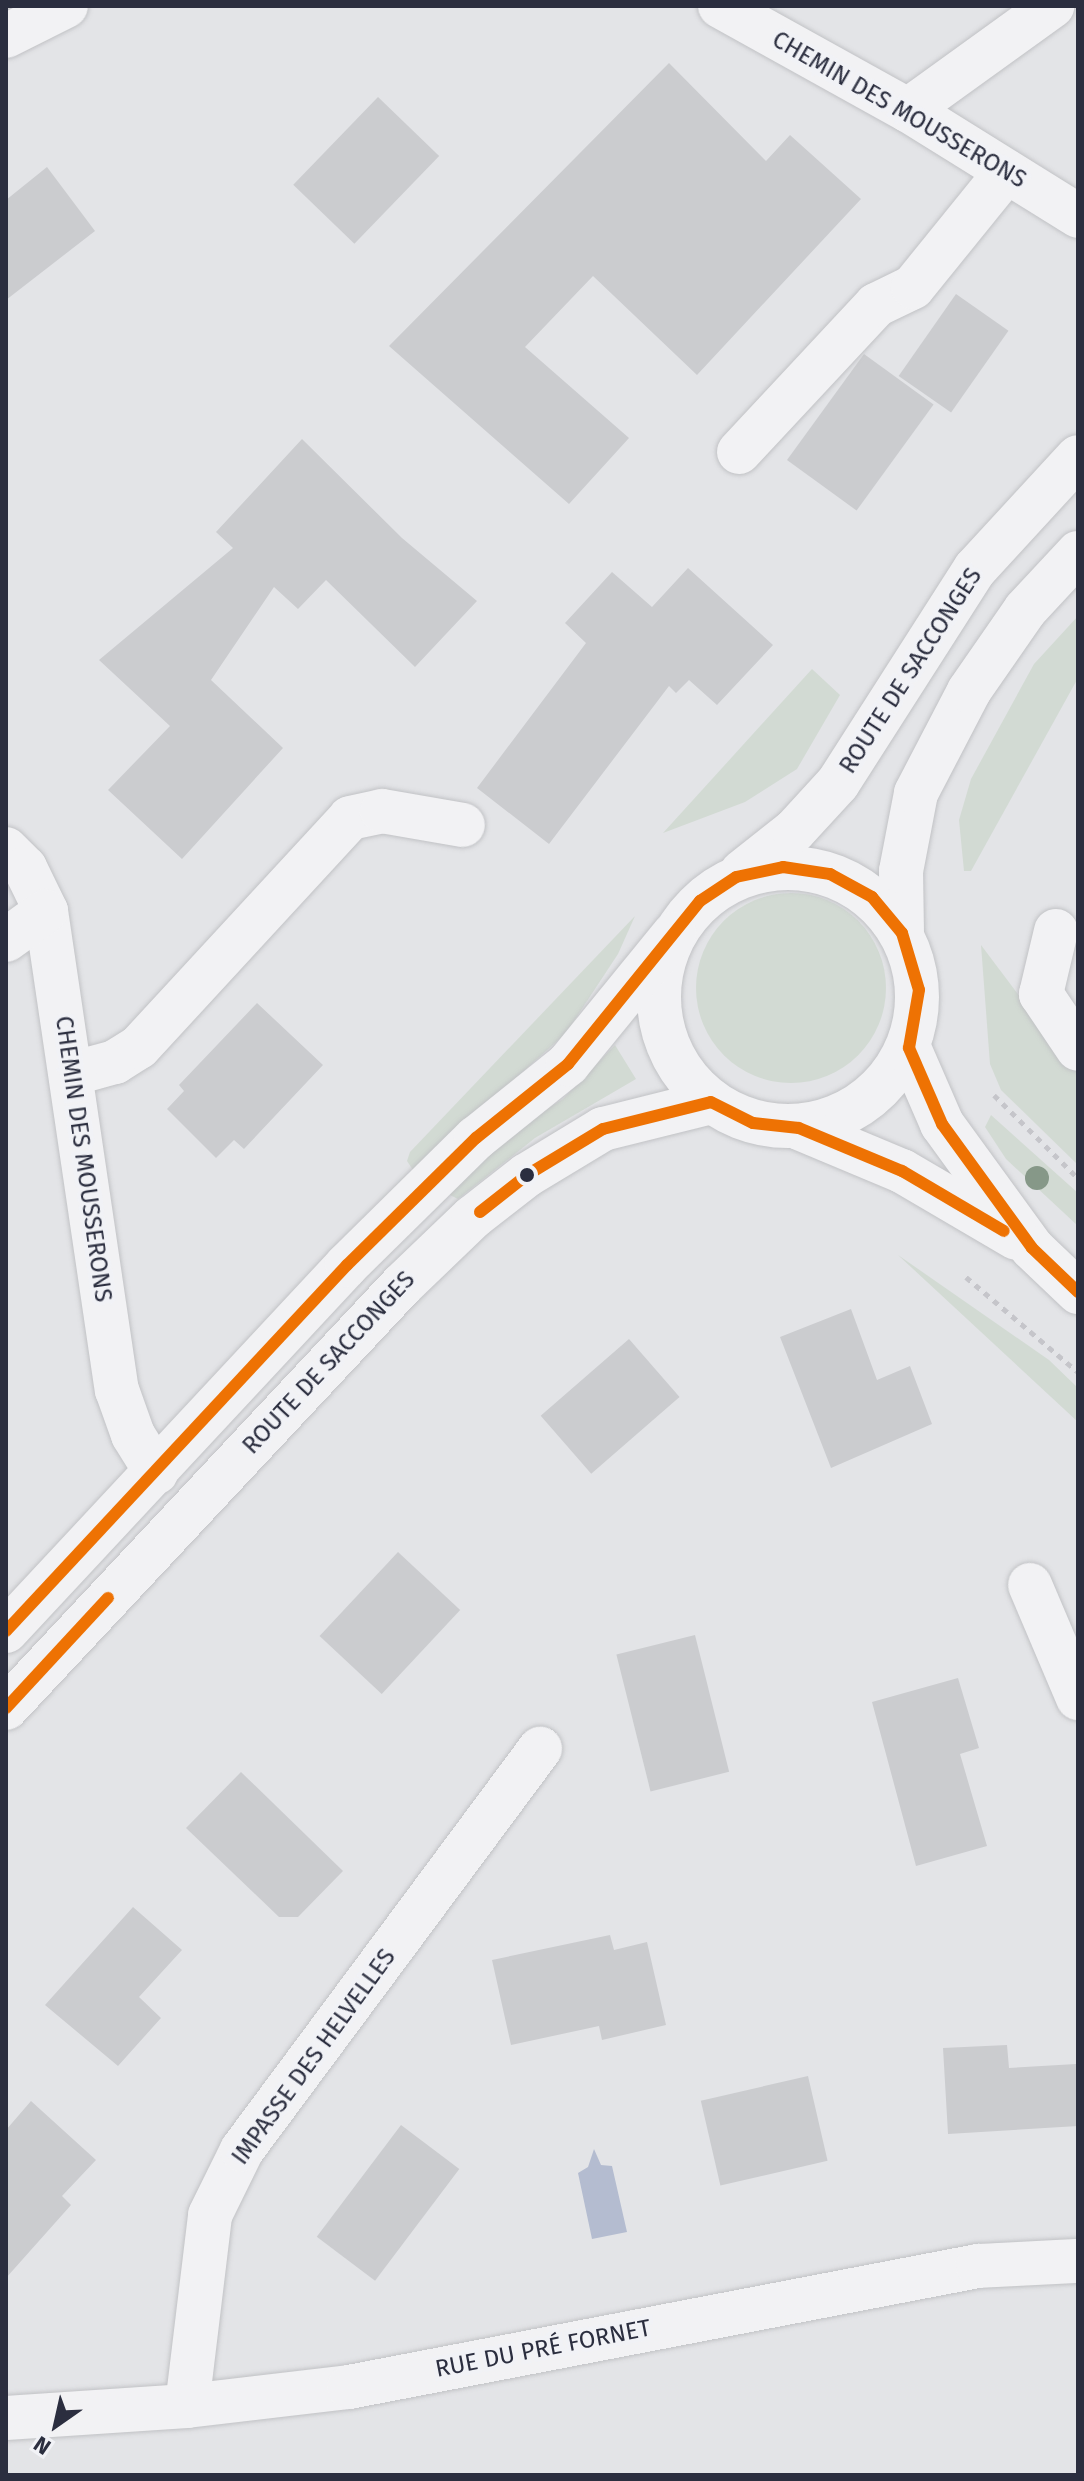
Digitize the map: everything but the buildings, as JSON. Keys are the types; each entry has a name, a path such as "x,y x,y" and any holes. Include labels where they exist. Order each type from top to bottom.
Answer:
{"street":[{"path":"6,36 66,6"},
{"name":"CHEMIN DES MOUSSERONS","path":"720,6 908,110 1078,216"},
{"path":"908,110 1052,6"},
{"path":"739,452 876,305 913,287 1006,172"},
{"name":"ROUTE DE SACCONGES","path":"736,877 794,831 838,783 975,569 1078,457"},
{"path":"799,1128 845,1116 883,1087 909,1048 919,990 902,933 901,871 916,793 969,691 1025,610 1078,553"},
{"path":"71,1074 115,1062 139,1047 350,818 382,811 463,825"},
{"name":"CHEMIN DES MOUSSERONS","path":"6,849 25,868 46,911 117,1390 133,1435 156,1472"},
{"path":"6,1631 347,1265 476,1138 568,1064 700,901 736,877 783,867 830,874 872,897 902,933"},
{"path":"6,940 46,911"},
{"path":"1056,931 1041,994 1078,1049"},
{"path":"674,934 659,979 661,1025 679,1068 711,1102 753,1123 799,1128 902,1171 1032,1248"},
{"path":"909,1048 942,1124 1032,1248 1078,1291"},
{"name":"ROUTE DE SACCONGES","path":"6,1708 402,1285 473,1217 527,1175 603,1129 711,1102"},
{"path":"1030,1585 1078,1698"},
{"name":"IMPASSE DES HELVELLES","path":"187,2406 210,2215 242,2150 540,1749"},
{"name":"RUE DU PRÉ FORNET","path":"6,2418 187,2406 349,2387 978,2266 1078,2261"}],"shaded area":[{"path":"1078,616 1078,678 971,871 964,871 959,820 971,779 1034,664"},
{"path":"812,669 840,695 797,769 745,802 663,833"},
{"path":"791,893 827,900 858,921 879,952 886,988 879,1024 858,1055 827,1076 791,1083 755,1076 724,1055 703,1024 696,988 703,952 724,921 755,900"},
{"path":"635,916 618,954 566,1033 413,1170 407,1161 410,1152"},
{"path":"981,945 1078,1074 1078,1165 1001,1090 990,1064"},
{"path":"615,1045 636,1079 535,1138 458,1199 442,1191 514,1130 563,1099"},
{"path":"991,1115 1078,1193 1078,1226 1006,1159 985,1127"},
{"path":"898,1255 1049,1360 1078,1388 1078,1422"}],"water":[{"path":"594,2149 601,2165 612,2166 627,2232 592,2239 578,2173 588,2167"}],"transit line":[{"path":"6,1631 347,1265 476,1138 568,1064 700,901 736,877 783,867 830,874 872,897 902,933 919,990 909,1048 942,1124 1032,1248 1078,1292"},
{"path":"480,1212 527,1175 603,1129 711,1102 753,1123 799,1128 902,1171 1004,1231"},
{"path":"6,1708 108,1598"}]}
